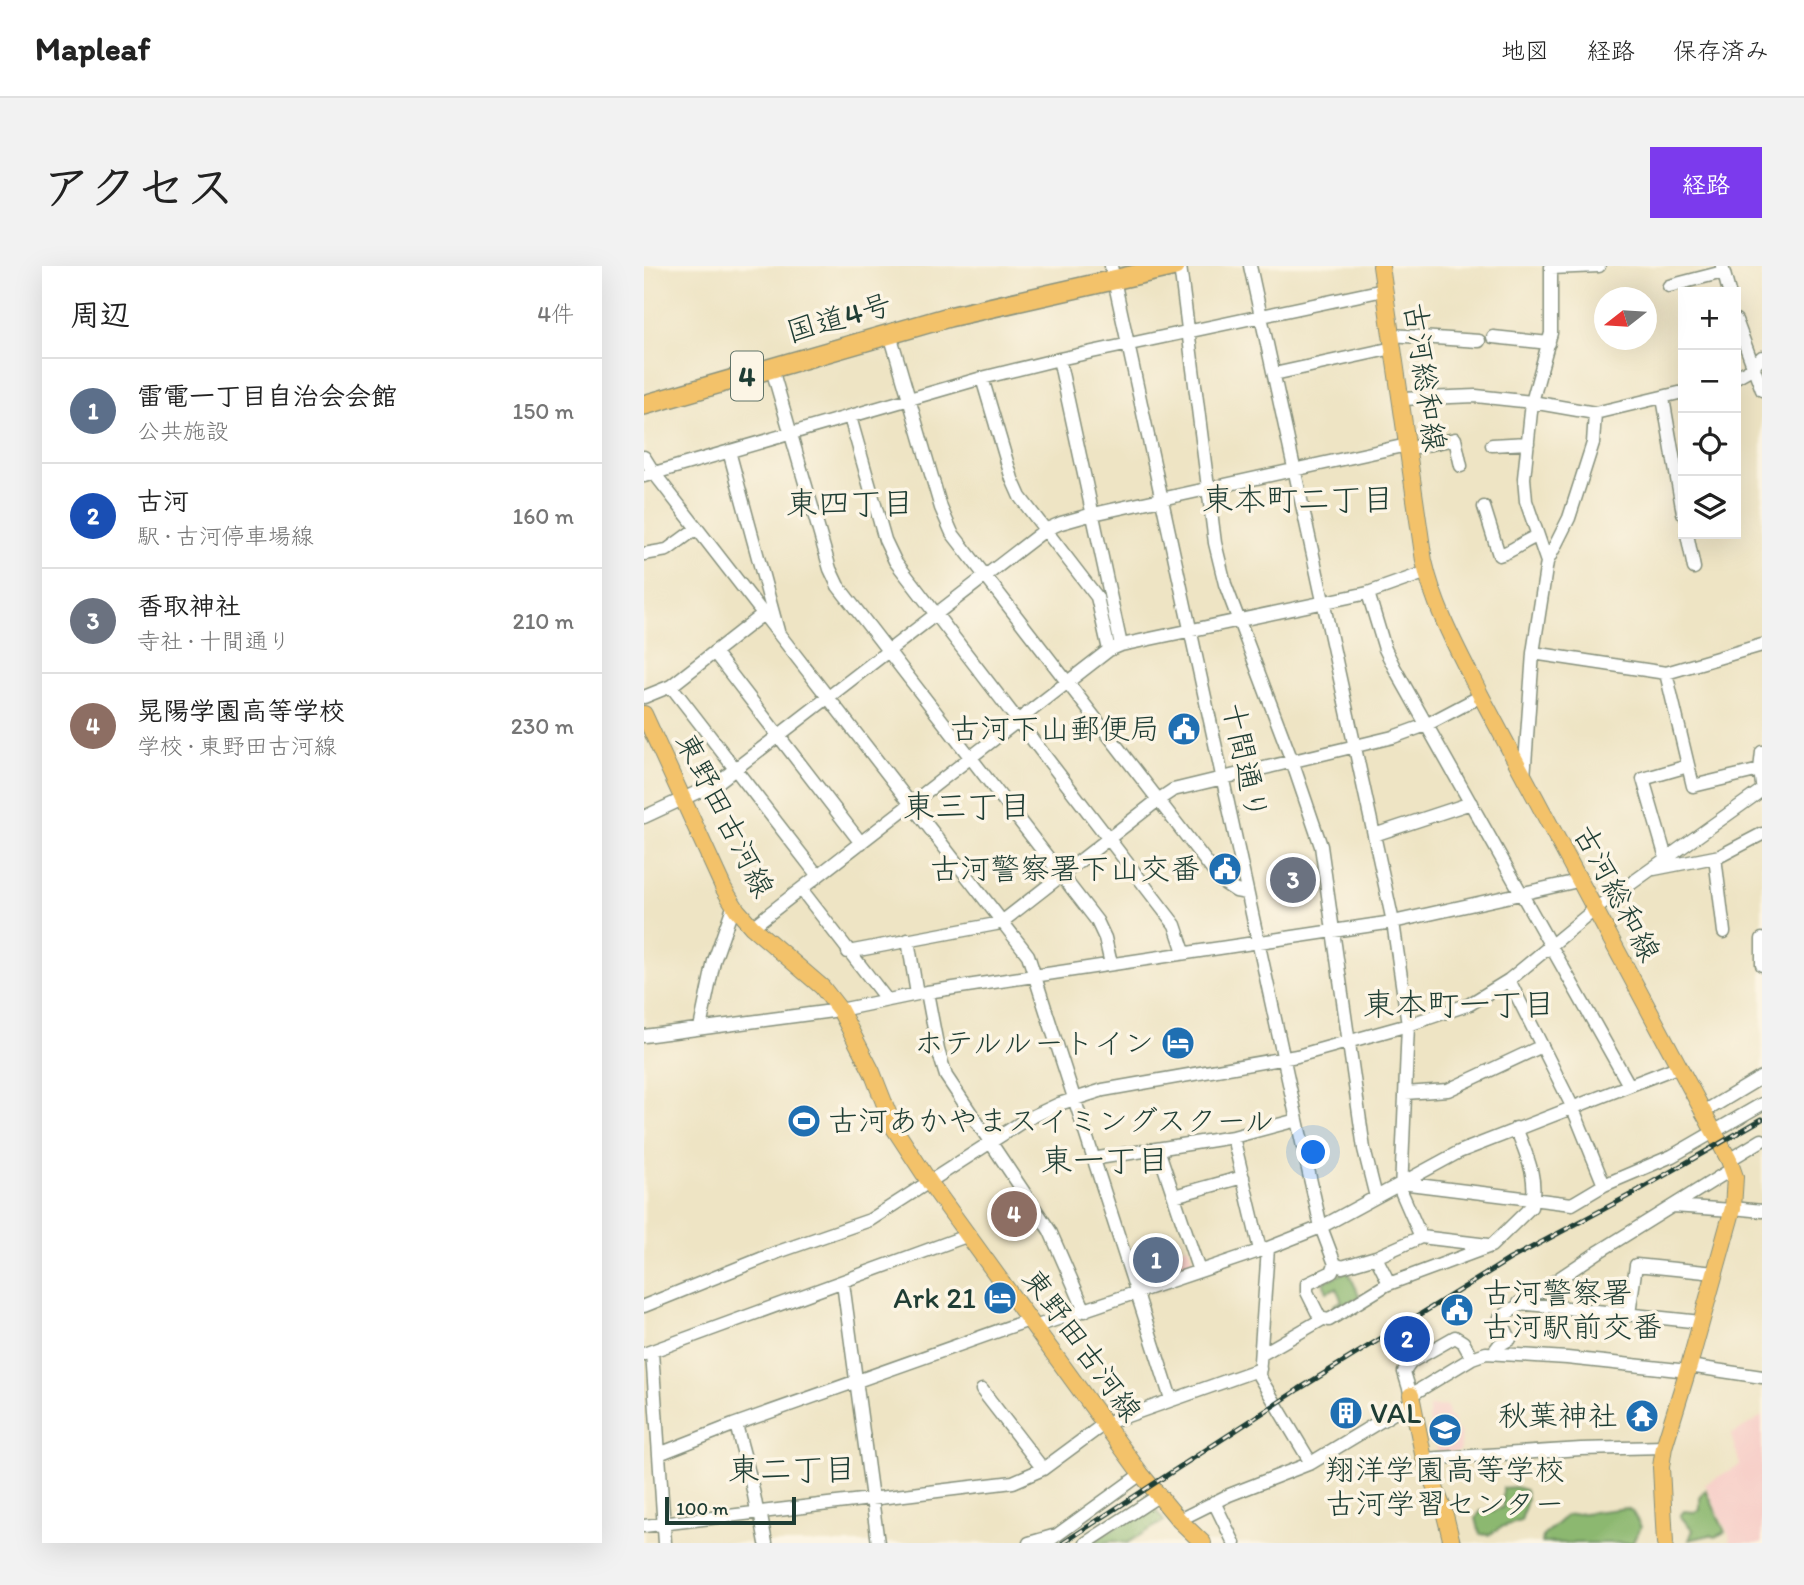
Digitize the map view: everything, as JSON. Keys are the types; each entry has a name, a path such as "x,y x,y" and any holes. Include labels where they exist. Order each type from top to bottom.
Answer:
{"highway":[{"name":"国道4号","path":"644,405 1113,273 1177,266"}],"main road":[{"name":"古河総和線","path":"1381,266 1427,572 1444,622 1480,696 1730,1165 1736,1187 1715,1273 1664,1447 1661,1467 1665,1543"},
{"name":"東野田古河線","path":"644,714 724,889 734,904 752,927 822,987 840,1010 872,1072 894,1128 930,1183 1141,1474 1179,1520 1203,1543"},
{"path":"1411,1399 1424,1459 1444,1511 1452,1543"}],"street":[{"path":"1177,266 1189,331 1220,565 1321,846 1365,1158 1376,1197"},
{"path":"1250,266 1393,922 1408,1025 1401,1191 1421,1237"},
{"path":"1548,562 1526,502 1524,478 1532,402 1551,333 1551,267 1600,266"},
{"path":"1669,286 1723,269 1728,287"},
{"name":"十間通り","path":"1113,273 1283,1059 1321,1227 1335,1265"},
{"path":"649,475 982,378 1384,290"},
{"path":"890,334 941,508 952,533 1221,881 1236,891 1247,893"},
{"path":"1741,335 1762,390"},
{"path":"1493,337 1549,343"},
{"path":"1274,374 1392,342 1479,341"},
{"path":"1741,374 1752,368 1762,357"},
{"path":"1059,359 1093,514 1115,648"},
{"path":"772,369 834,578 1097,921 1105,938 1111,964"},
{"path":"982,378 1012,480 1020,497 1097,597 1115,648"},
{"path":"1400,399 1476,396 1595,413 1678,394"},
{"path":"1663,398 1678,484"},
{"path":"1524,779 1533,653 1548,562 1569,518 1593,443 1595,413"},
{"path":"850,417 895,561 1175,925 1184,952"},
{"path":"644,817 717,783 1045,530 1060,523 1407,447 1455,439 1461,466"},
{"path":"1492,445 1528,443"},
{"path":"729,451 779,635"},
{"path":"644,457 649,475 697,528 1024,949 1035,975 1171,1399"},
{"path":"1484,507 1499,555 1516,550 1522,541 1538,536"},
{"path":"644,554 667,550 697,528"},
{"path":"1688,539 1694,568"},
{"path":"752,927 1115,648 1368,593 1427,572"},
{"path":"1368,593 1385,649 1629,1085"},
{"path":"644,697 671,686 763,614"},
{"path":"1533,653 1666,673 1762,645"},
{"path":"714,652 861,843"},
{"path":"1666,673 1693,786 1760,769"},
{"path":"671,686 818,876"},
{"path":"848,952 996,924 1173,790 1393,737 1426,725 1480,696"},
{"path":"644,1306 870,1220 991,1141 1043,1111 1074,1098 1120,1087 1283,1059 1408,1025 1470,1004 1508,980 1594,910 1762,788 1762,752"},
{"path":"1666,858 1643,779 1688,766"},
{"path":"1374,835 1471,803"},
{"path":"1650,869 1729,853 1762,834"},
{"path":"1715,857 1724,932"},
{"path":"644,1036 840,1010 922,993 1035,975 1393,922 1578,881"},
{"path":"801,890 887,1000"},
{"path":"700,1028 714,961 734,904"},
{"path":"1762,939 1762,965"},
{"path":"908,940 946,1076 1050,1231 1084,1311"},
{"path":"1508,980 1572,1106 1604,1185"},
{"path":"1405,1093 1448,1090 1542,1046"},
{"path":"659,1454 856,1382 1031,1324 1084,1311 1264,1249 1321,1227 1459,1152 1677,1067"},
{"path":"1702,1113 1762,1077"},
{"path":"1401,1183 1572,1204 1604,1185 1672,1156 1762,1104"},
{"path":"1092,1158 1233,1137 1297,1120"},
{"path":"1262,1354 1321,1320 1329,1320 1386,1285 1491,1246 1531,1207 1534,1198 1533,1173 1516,1128"},
{"path":"1233,1137 1264,1249 1262,1354 1259,1376 1311,1463"},
{"path":"1493,1353 1499,1345 1510,1339 1500,1318 1519,1303 1673,1206 1762,1140"},
{"path":"1158,1149 1199,1271"},
{"path":"1174,1196 1243,1177"},
{"path":"1673,1206 1762,1211"},
{"path":"665,1543 648,1353 969,1235"},
{"path":"1321,1320 1306,1287 1334,1270 1335,1265 1342,1267 1376,1257 1421,1237 1491,1246"},
{"path":"1376,1257 1388,1281 1386,1285"},
{"path":"1629,1314 1636,1265 1715,1273"},
{"path":"843,1283 878,1543"},
{"path":"1519,1303 1701,1322"},
{"path":"1411,1399 1404,1372 1411,1362 1455,1337 1463,1342 1472,1358"},
{"path":"1179,1520 1214,1502 1311,1463 1479,1354 1567,1357 1762,1377"},
{"path":"644,1526 1013,1482 1043,1469 1104,1424 1260,1369"},
{"path":"982,1390 1043,1469"},
{"path":"736,1424 766,1543"},
{"path":"1424,1459 1664,1447"},
{"path":"1029,1543 1044,1536 1051,1539 1141,1474"},
{"path":"1086,1543 1158,1496"},
{"path":"1214,1502 1234,1543"}],"shaded area":[{"path":"1188,1246 1196,1270 1168,1279 1160,1255"},
{"name":"翔洋学園高等学校 古河学習センター","path":"1447,1406 1448,1416 1460,1432 1461,1449 1458,1452 1439,1455 1429,1420 1429,1407"},
{"path":"1762,1416 1762,1543 1730,1543 1729,1535 1705,1484 1740,1465 1731,1435"}],"green space":[{"path":"1348,1271 1360,1297 1335,1308 1334,1305 1342,1301 1336,1288 1327,1292 1323,1282"},
{"path":"1503,1488 1525,1490 1527,1500 1521,1521 1501,1527 1489,1535 1480,1534 1476,1518 1481,1511 1493,1511 1503,1507"},
{"path":"1706,1490 1725,1532 1715,1537 1710,1535 1689,1540 1693,1530 1680,1516 1684,1511 1700,1510 1700,1498"},
{"path":"1152,1504 1164,1521 1127,1543 1091,1543"},
{"path":"1627,1508 1632,1511 1641,1527 1632,1543 1542,1543 1543,1536 1567,1515"}],"railway":[{"path":"1063,1543 1299,1389 1510,1259 1632,1194 1762,1119"}],"place":[{"name":"古河下山郵便局","path":"1184,729"},
{"name":"古河警察署下山交番","path":"1225,869"},
{"name":"香取神社","path":"1293,880"},
{"name":"ホテルルートイン","path":"1178,1043"},
{"name":"古河あかやまスイミングスクール","path":"804,1121"},
{"name":"晃陽学園高等学校","path":"1014,1214"},
{"name":"雷電一丁目自治会会館","path":"1156,1260"},
{"name":"Ark 21","path":"1000,1298"},
{"name":"古河警察署 古河駅前交番","path":"1457,1310"},
{"name":"古河","path":"1407,1339"},
{"name":"VAL","path":"1346,1413"},
{"name":"秋葉神社","path":"1642,1416"},
{"name":"翔洋学園高等学校 古河学習センター","path":"1445,1430"}],"district":[{"name":"東本町二丁目","path":"1298,499"},
{"name":"東四丁目","path":"850,503"},
{"name":"東三丁目","path":"967,806"},
{"name":"東本町一丁目","path":"1459,1004"},
{"name":"東一丁目","path":"1105,1160"},
{"name":"東二丁目","path":"792,1469"}]}
